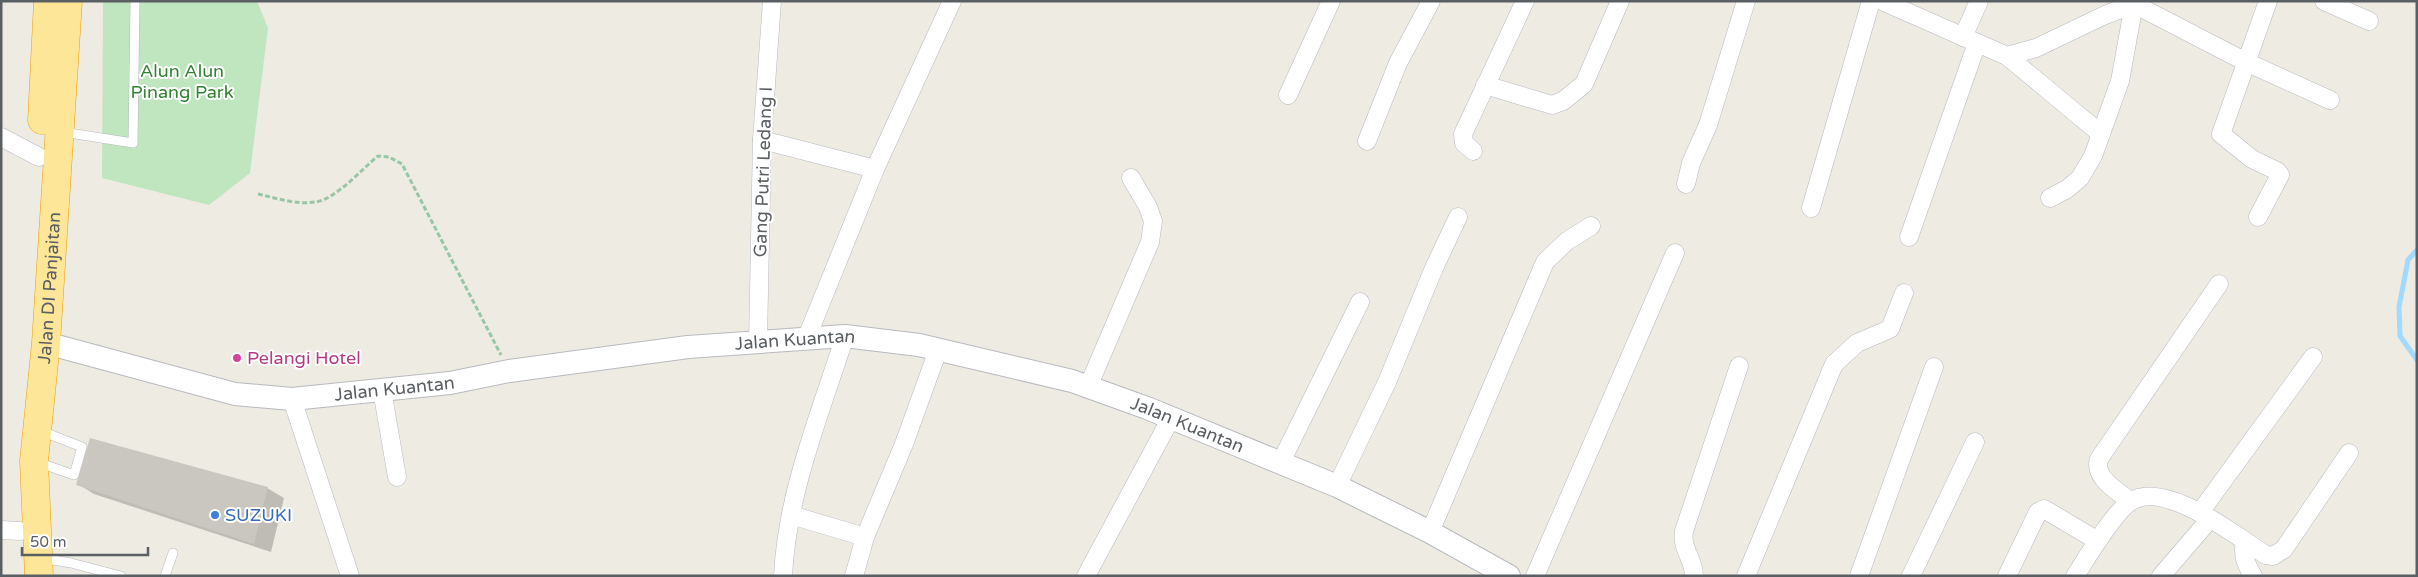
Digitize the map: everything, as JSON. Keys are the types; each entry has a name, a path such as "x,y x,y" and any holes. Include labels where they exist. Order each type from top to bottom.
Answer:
{"highway":[{"name":"Jalan DI Panjaitan","path":"33,570 10,531 40,157 48,1"},
{"name":"Jalan DI Panjaitan","path":"33,570 34,461 46,343 68,1"}],"street":[{"name":"Gang Putri Ledang I","path":"758,342 762,140 772,1"},
{"path":"807,337 875,169 952,1"},
{"path":"1288,95 1331,1"},
{"path":"1367,141 1398,64 1431,1"},
{"path":"1473,151 1462,138 1524,1"},
{"path":"1485,85 1552,104 1563,101 1584,84 1620,1"},
{"path":"1686,184 1691,164 1708,125 1746,1"},
{"path":"1811,208 1870,1"},
{"path":"1882,1 2007,56 2101,134"},
{"path":"1909,237 1970,40 1979,1"},
{"path":"2258,217 2280,175 2277,171 2252,159 2221,134 2268,1"},
{"path":"2324,1 2369,21"},
{"path":"2007,56 2029,50 2135,3 2246,62 2330,100"},
{"path":"2050,198 2067,189 2080,178 2093,156 2120,82 2135,3"},
{"path":"1,137 40,157"},
{"path":"762,140 875,169"},
{"path":"1088,387 1150,242 1153,221 1148,207 1131,178"},
{"path":"1337,486 1387,382 1434,268 1458,217"},
{"path":"1430,532 1545,262 1567,241 1591,226"},
{"path":"1535,576 1675,253"},
{"path":"2130,501 2103,479 2098,468 2099,459 2219,284"},
{"path":"1746,576 1834,364 1857,343 1890,329 1904,293"},
{"path":"1280,464 1360,302"},
{"path":"783,576 784,549 795,490 845,336"},
{"name":"Jalan Kuantan","path":"46,343 235,394 292,399 469,380 509,371 688,347 807,337 845,336 875,338 1025,369 1088,387 1171,418 1337,486 1430,532 1510,576"},
{"path":"854,576 865,537 904,444 938,350"},
{"path":"2161,576 2313,357"},
{"path":"1694,576 1694,566 1683,546 1684,531 1739,366"},
{"path":"1859,576 1934,367"},
{"path":"382,390 397,477"},
{"path":"292,399 350,576"},
{"path":"1086,576 1171,418"},
{"path":"1911,576 1975,442"},
{"path":"2075,576 2098,541 2130,501 2150,497 2165,498 2205,515 2266,555 2277,554 2284,549 2349,453"},
{"path":"2006,576 2038,512 2044,509 2098,541"},
{"path":"791,515 865,537"},
{"path":"2244,542 2244,561 2253,576"}],"lane":[{"path":"60,131 133,142 135,1"},
{"path":"34,461 74,475 82,447 38,430"},
{"path":"165,576 173,553"},
{"path":"33,570 72,562 121,576"}],"path":[{"path":"258,194 298,203 317,202 330,197 378,156 389,157 402,164 509,371"}],"green space":[{"name":"Alun Alun Pinang Park","path":"103,1 257,1 268,28 250,173 209,205 102,178"}],"building":[{"name":"SUZUKI","path":"90,438 268,487 254,544 76,485"}],"waterway":[{"path":"2417,250 2408,260 2399,307 2400,336 2417,360"}],"place":[{"name":"Pelangi Hotel","path":"237,358"},
{"name":"SUZUKI","path":"215,515"}]}
